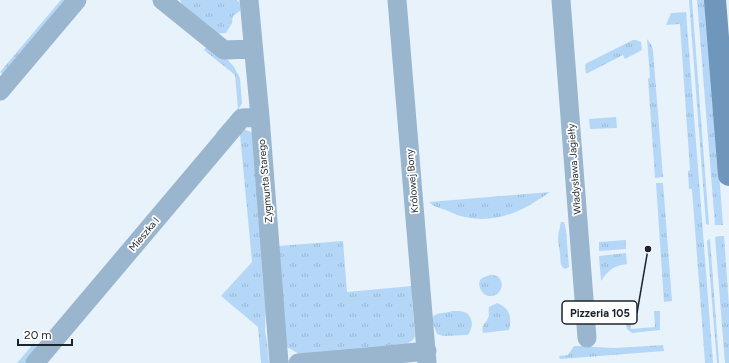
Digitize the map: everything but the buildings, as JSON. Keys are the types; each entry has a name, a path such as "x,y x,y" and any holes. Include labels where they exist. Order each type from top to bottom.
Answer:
{"main road":[{"path":"715,0 729,175"}],"street":[{"path":"0,91 77,0"},
{"path":"162,0 224,50 253,49"},
{"name":"Zygmunta Starego","path":"249,0 280,363"},
{"name":"Królowej Bony","path":"397,0 427,357"},
{"name":"Władysława Jagiełły","path":"561,0 587,338"},
{"name":"Mieszka I","path":"35,363 242,118 260,117"},
{"path":"298,363 368,357 427,357"}],"green space":[{"path":"61,0 69,0 6,77 0,72"},
{"path":"180,0 237,0 240,4 240,11 233,16 232,23 226,33 214,34 183,7"},
{"path":"689,0 692,0 709,225 706,224"},
{"path":"697,0 706,0 723,225 715,225"},
{"path":"686,12 713,363 705,363 692,189 689,189 688,171 690,170 680,24 666,25 671,13"},
{"path":"647,39 652,46 653,51 663,177 655,178 648,79 650,77"},
{"path":"633,40 641,42 642,50 625,59 623,55 586,74 585,65 587,63"},
{"path":"208,45 228,60 240,78 242,103 236,114 219,135 216,133 238,108 235,75 204,50"},
{"path":"616,117 617,128 590,129 589,119"},
{"path":"243,129 254,133 266,304 265,331 269,363 261,363 258,327 221,296 252,262 240,134"},
{"path":"656,183 663,183 672,301 664,302"},
{"path":"550,192 528,206 506,216 482,219 457,215 436,207 429,202"},
{"path":"561,222 564,222 566,230 569,267 565,269 561,263 558,241"},
{"path":"724,236 729,306 729,363 725,363 715,237"},
{"path":"710,239 719,363 717,363 707,241"},
{"path":"626,240 626,249 599,251 599,242"},
{"path":"343,241 347,292 412,286 415,336 413,340 403,346 299,354 287,347 278,246"},
{"path":"626,253 627,264 612,269 601,281 599,256"},
{"path":"495,275 499,278 502,285 498,293 488,296 482,292 479,284 482,278"},
{"path":"497,303 505,308 509,314 509,330 483,333 483,325 489,317 489,307"},
{"path":"452,311 462,311 471,319 472,326 469,334 443,336 437,334 434,326 430,325 431,320 435,315"},
{"path":"654,311 660,311 660,330 632,333 627,329 625,316 630,315 631,329 655,327"},
{"path":"34,343 36,347 27,363 17,363"},
{"path":"663,345 664,351 560,359 559,356 568,355 574,346 615,348"}],"place":[{"name":"Pizzeria 105","path":"648,249"}]}
